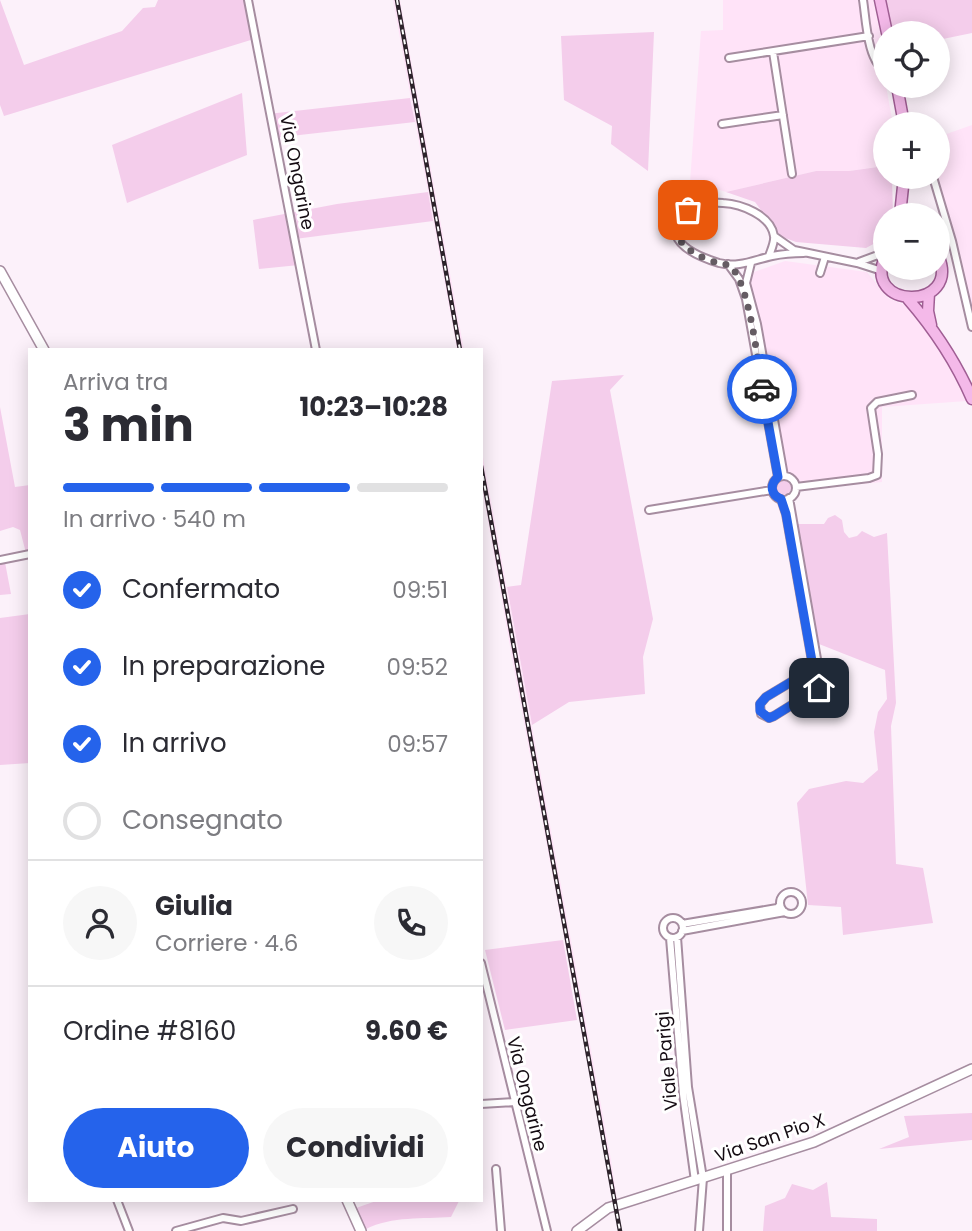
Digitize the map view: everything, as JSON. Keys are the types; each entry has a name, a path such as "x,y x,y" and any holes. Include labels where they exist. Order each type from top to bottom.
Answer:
{"main road":[{"path":"880,0 884,21"},
{"path":"884,280 890,290 908,299 932,328 962,375 972,399"},
{"path":"908,299 923,297 939,280"},
{"path":"929,293 928,311 932,328"}],"street":[{"name":"Via Ongarine","path":"248,0 316,348"},
{"path":"863,0 873,57"},
{"path":"729,58 869,36"},
{"path":"773,52 792,174"},
{"path":"722,124 783,115"},
{"path":"936,189 972,327"},
{"path":"804,253 769,256 751,263 728,264 705,258 681,242 676,234 676,225 688,210 700,204 715,202 736,205 760,215 770,225 775,236 788,247 873,268"},
{"path":"769,256 775,236"},
{"path":"820,273 825,257"},
{"path":"950,257 956,257"},
{"path":"857,262 873,258"},
{"path":"751,263 746,284 757,324 781,476"},
{"path":"728,264 739,279 746,299 781,476"},
{"path":"0,271 43,348"},
{"path":"796,487 877,475 878,454 871,408 877,402 912,395"},
{"path":"781,476 791,478 796,487 794,494 785,499 775,496 772,490 773,483 781,476"},
{"path":"649,510 772,490"},
{"path":"785,499 812,661 811,670"},
{"path":"785,499 821,683 816,690 774,716 769,718 761,714 759,706 766,697 811,670"},
{"path":"0,560 28,554"},
{"path":"811,670 820,676"},
{"path":"678,932 785,912 794,913 800,909 802,902 799,895 793,892 781,898 780,905 785,912"},
{"path":"678,932 777,908 780,905"},
{"name":"Viale Parigi","path":"678,932 683,1094 699,1179 699,1231"},
{"name":"Via Ongarine","path":"483,980 547,1231"},
{"name":"Via San Pio X","path":"577,1231 608,1208 814,1142 972,1069"},
{"path":"483,1104 515,1102"},
{"path":"496,1169 501,1231"},
{"path":"727,1171 727,1231"},
{"path":"118,1202 129,1231"},
{"path":"348,1202 361,1231"},
{"path":"176,1231 223,1218 241,1221 293,1209"}],"shaded area":[{"path":"0,0 24,65 122,31 143,8 155,7 158,0 247,0 254,39 4,116 0,105"},
{"path":"393,0 400,0 464,348 457,348"},
{"path":"723,0 873,0 878,21 873,21 873,98 888,98 891,112 873,112 873,168 816,171 726,192 707,186 703,196 690,182 701,31 723,30"},
{"path":"884,0 972,0 972,33 950,38 950,21 889,21"},
{"path":"654,32 648,171 611,144 612,126 564,100 561,36"},
{"path":"242,93 247,155 127,203 112,145"},
{"path":"410,98 415,122 273,138 268,114"},
{"path":"972,125 972,314 950,235 950,203 941,203 937,189 950,189 950,133"},
{"path":"873,168 873,189 892,189 893,203 873,203 873,244 866,248 796,242 780,236 755,202 726,192 816,171"},
{"path":"428,192 433,221 295,239 299,265 259,269 253,220 337,204"},
{"path":"785,261 867,272 888,298 905,305 915,316 944,357 967,401 882,407 882,482 800,490 797,479 787,472 750,282 754,272"},
{"path":"624,375 610,390 653,619 643,657 645,694 569,702 532,725 507,587 521,585 552,381"},
{"path":"0,407 15,487 28,485 28,552 20,530 13,527 0,531"},
{"path":"483,457 611,1160 617,1199 613,1201 483,493"},
{"path":"783,480 789,482 789,494 783,496 777,494 775,488 777,482"},
{"path":"835,515 842,520 844,532 849,538 862,531 874,537 887,533 896,703 891,726 896,864 923,868 933,923 843,935 841,907 808,905 797,803 809,789 846,781 863,783 878,770 874,732 878,712 887,699 885,670 819,644 797,524 824,524 828,518"},
{"path":"4,557 11,594 0,595 0,558"},
{"path":"28,614 28,763 0,765 0,618"},
{"path":"563,940 577,1020 505,1030 485,950"},
{"path":"972,1113 972,1140 879,1149 909,1137 904,1116"},
{"path":"827,1182 831,1217 877,1219 877,1231 763,1231 765,1206 785,1198 792,1184 813,1190"},
{"path":"373,1202 458,1202 451,1217 397,1220 366,1229 356,1208"}],"railway":[{"path":"397,0 460,348"},
{"path":"483,477 620,1231"}],"way so far":[{"path":"688,210 676,225 676,234 681,242 705,258 728,264 739,279 746,299 762,389"}],"route":[{"path":"762,389 778,477 774,480 772,490 775,496 781,499 786,514 812,661 811,670 766,697 760,704 761,714 769,718 774,716 819,688"}]}
